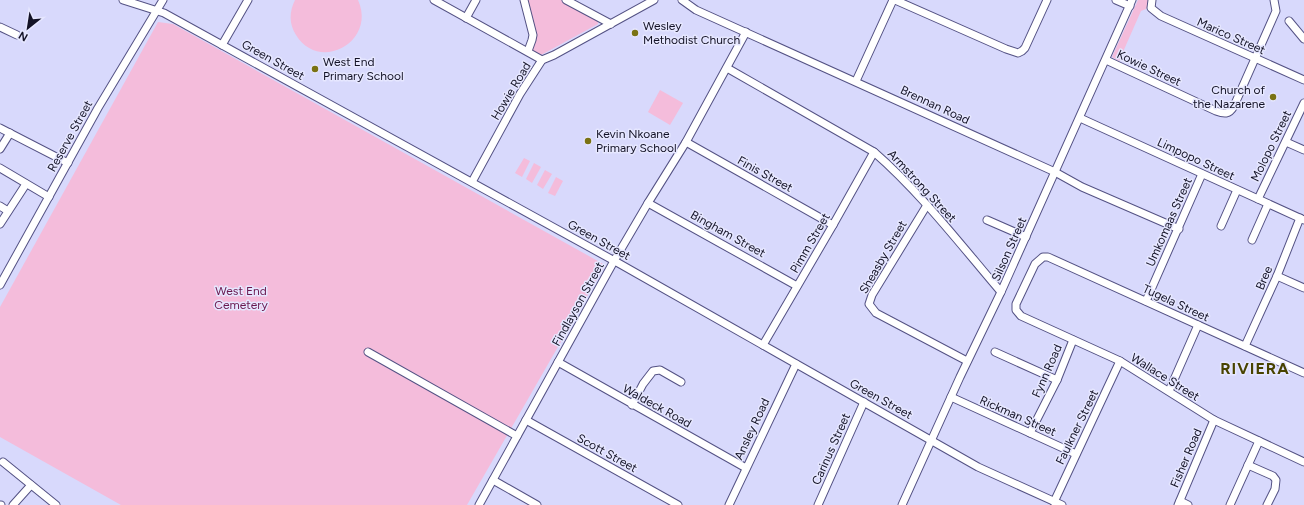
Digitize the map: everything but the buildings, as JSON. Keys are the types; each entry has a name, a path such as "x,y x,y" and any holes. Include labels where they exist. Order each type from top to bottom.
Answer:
{"street":[{"name":"Green Street","path":"123,0 164,12 614,261 978,467 1062,505"},
{"name":"Reserve Street","path":"1,283 98,108 162,0"},
{"path":"222,45 248,0"},
{"path":"434,0 542,60"},
{"path":"466,18 476,0"},
{"path":"524,0 533,35 528,51"},
{"path":"566,0 611,24"},
{"name":"Howie Road","path":"472,182 520,94 542,60 554,56 654,0"},
{"name":"Brennan Road","path":"682,0 696,10 1055,172 1082,187 1179,229"},
{"path":"856,81 894,0 1018,53 1025,48 1047,0"},
{"path":"1116,0 1131,3"},
{"name":"Marico Street","path":"1152,0 1151,8 1161,16 1304,80"},
{"path":"1256,59 1276,11 1274,1"},
{"name":"Silson Street","path":"902,505 967,361 1001,292 1131,3"},
{"path":"1289,21 1304,39"},
{"path":"0,27 17,35"},
{"name":"Findlayson Street","path":"479,505 614,261 686,142 746,32"},
{"name":"Kowie Street","path":"1106,60 1216,111 1227,113 1230,112 1234,106 1256,59"},
{"name":"Armstrong Street","path":"727,68 874,152 926,205 1001,292"},
{"name":"Molopo Street","path":"1258,199 1304,103"},
{"name":"Limpopo Street","path":"1080,118 1302,219"},
{"path":"0,128 68,163"},
{"path":"0,149 10,133"},
{"name":"Finis Street","path":"686,142 834,225"},
{"path":"1286,142 1304,150"},
{"name":"Pimm Street","path":"763,345 834,225 874,152"},
{"path":"0,168 49,197"},
{"name":"Umkomaas Street","path":"1146,301 1202,174"},
{"path":"0,224 26,184"},
{"path":"1221,226 1237,190"},
{"name":"Bingham Street","path":"648,203 797,286"},
{"path":"1252,240 1268,204"},
{"name":"Sheasby Street","path":"926,205 872,294 869,304 876,313 967,361"},
{"path":"0,206 8,211"},
{"name":"Bree","path":"1245,346 1302,219"},
{"path":"987,220 1026,237"},
{"name":"Tugela Street","path":"1016,310 1016,304 1035,264 1043,257 1048,257 1304,373"},
{"path":"1277,276 1304,288"},
{"name":"Wallace Street","path":"1016,310 1021,316 1120,361 1214,420 1304,462"},
{"path":"1169,391 1198,325"},
{"name":"Fynn Road","path":"1030,433 1057,380 1073,340"},
{"path":"368,352 517,436"},
{"path":"995,352 1057,380"},
{"name":"Faulkner Street","path":"1054,502 1120,361"},
{"name":"Waldeck Road","path":"558,362 746,468"},
{"name":"Ansley Road","path":"730,505 796,364"},
{"path":"632,405 643,384 653,371 660,370 681,382"},
{"name":"Rickman Street","path":"951,397 1076,454"},
{"name":"Carinus Street","path":"818,505 864,402"},
{"name":"Scott Street","path":"526,420 678,505"},
{"name":"Fisher Road","path":"1179,503 1214,420"},
{"path":"1230,505 1259,441"},
{"path":"3,462 56,505"},
{"path":"1248,465 1270,475 1276,480 1275,489 1267,505"},
{"path":"493,480 537,505"},
{"path":"13,505 31,485"},
{"path":"1179,503 1188,505"}],"green space":[{"path":"295,0 358,0 362,15 360,29 353,40 343,48 331,52 318,51 306,46 296,35 292,27 292,9"},
{"path":"527,0 561,0 598,20 598,24 541,55 533,51 531,47"},
{"path":"1138,0 1150,0 1146,9 1141,11 1119,61 1112,57"},
{"name":"West End Cemetery","path":"158,22 173,24 605,265 467,505 121,505 0,437 0,307"},
{"path":"660,90 683,103 670,125 648,112"},
{"path":"524,158 530,161 522,177 515,173"},
{"path":"534,163 541,167 532,183 526,179"},
{"path":"545,170 552,174 543,189 537,185"},
{"path":"556,177 563,181 555,196 548,193"}],"place":[{"name":"Wesley Methodist Church","path":"635,33"},
{"name":"West End Primary School","path":"315,69"},
{"name":"Church of the Nazarene","path":"1273,97"},
{"name":"Kevin Nkoane Primary School","path":"588,141"}],"district":[{"name":"RIVIERA","path":"1255,368"}]}
